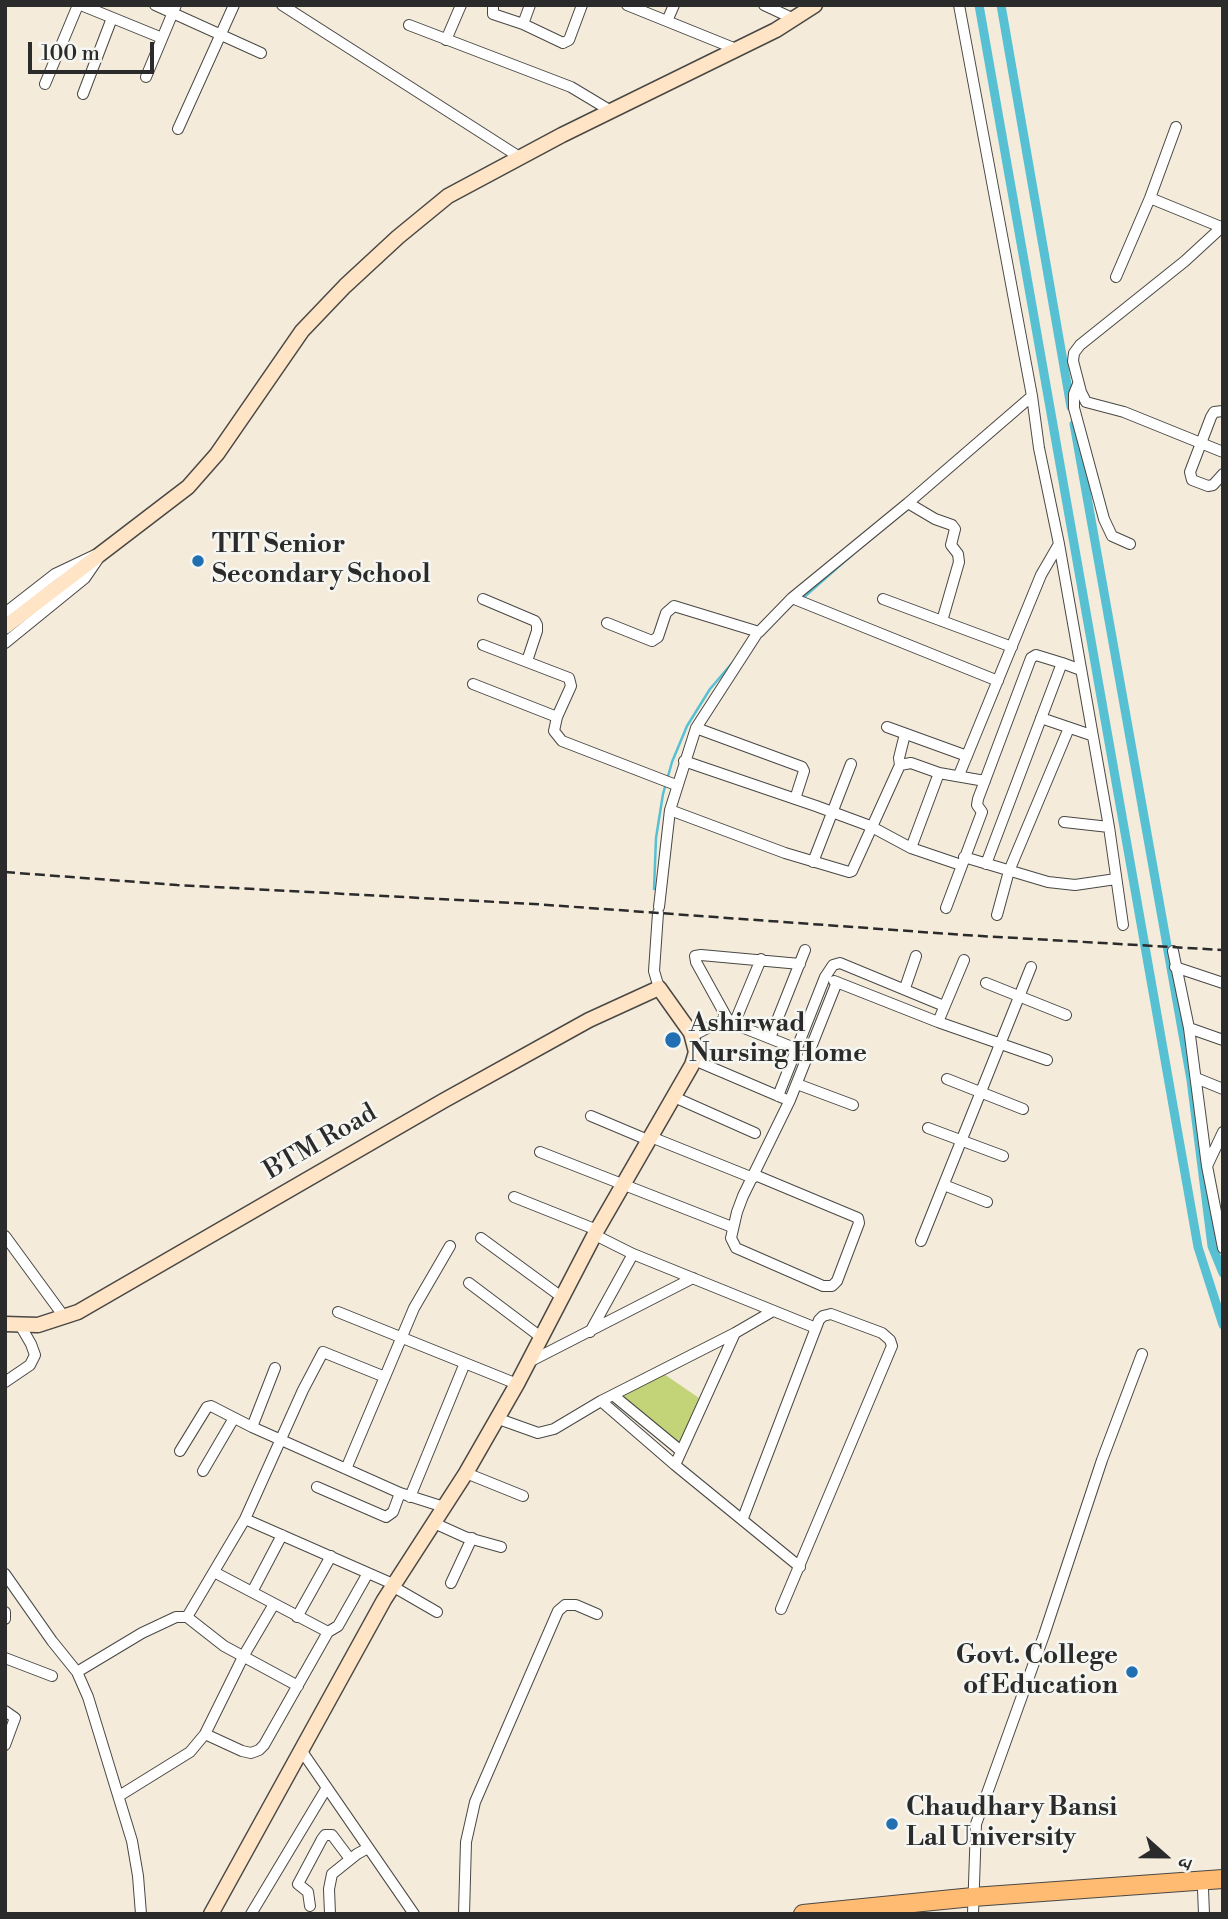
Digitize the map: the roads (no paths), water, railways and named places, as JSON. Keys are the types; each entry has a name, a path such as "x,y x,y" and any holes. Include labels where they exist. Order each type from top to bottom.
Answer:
{"highway":[{"path":"893,1914 1223,1879"},
{"path":"803,1914 1223,1887"}],"street":[{"path":"155,5 175,9 261,53"},
{"path":"178,130 234,5"},
{"path":"282,5 521,158"},
{"path":"446,40 461,5"},
{"path":"493,5 493,14 523,24 561,42 566,42 582,5"},
{"path":"523,24 530,5"},
{"path":"627,5 736,49"},
{"path":"667,21 674,5"},
{"path":"764,5 794,19"},
{"path":"5,627 188,487 217,454 302,331 345,286 448,196 794,19 815,5"},
{"path":"959,5 1032,396 1039,448 1059,544 1109,827 1123,925"},
{"path":"45,84 83,6 162,38"},
{"path":"146,77 175,9"},
{"path":"83,94 113,18"},
{"path":"409,25 571,88 611,111"},
{"path":"1116,277 1150,198 1176,127"},
{"path":"1150,198 1222,227 1185,261 1080,345 1074,353 1073,361 1079,383 1086,402 1124,412 1223,452"},
{"path":"1079,383 1074,394 1074,408 1104,519 1112,536 1130,544"},
{"path":"211,1914 393,1585 466,1472 517,1384 622,1185 694,1060 696,1052 692,1035 659,988 654,971 670,810 670,783 684,761 696,728 758,632 792,598 1032,396"},
{"path":"1223,411 1214,412 1191,465 1190,477 1208,486 1213,485 1223,474"},
{"path":"908,503 956,529 951,545 958,554 959,562 942,621"},
{"path":"959,775 1041,575 1059,544"},
{"path":"5,613 55,574 102,552"},
{"path":"5,643 85,578 102,552"},
{"path":"792,598 998,681"},
{"path":"483,599 535,621 537,631 527,661"},
{"path":"883,599 1012,648"},
{"path":"607,623 652,641 658,637 666,613 674,606 758,632"},
{"path":"483,645 565,676 571,681 554,731 562,741 670,783"},
{"path":"946,908 982,812 977,803 1031,658 1036,655 1081,670"},
{"path":"986,864 1062,663"},
{"path":"473,684 557,717"},
{"path":"1041,718 1091,735"},
{"path":"887,727 967,756"},
{"path":"997,915 1009,871 1069,727"},
{"path":"696,728 802,766 804,771 795,799"},
{"path":"670,810 813,862 843,872 852,871 870,826 884,803 900,765 899,758 905,734"},
{"path":"684,761 870,826 911,848 986,864 1048,883 1075,885 1116,879"},
{"path":"900,765 911,762 939,773 985,781"},
{"path":"813,862 851,764"},
{"path":"911,848 939,773"},
{"path":"1064,822 1109,827"},
{"path":"769,1038 806,950"},
{"path":"1173,951 1189,1028 1207,1166 1219,1210 1223,1248"},
{"path":"797,1049 731,1021 695,956 800,964"},
{"path":"905,988 916,956"},
{"path":"692,1035 731,1021 761,959"},
{"path":"938,1022 964,960"},
{"path":"778,1096 825,977 833,965 840,963 944,1006"},
{"path":"921,1241 1031,967"},
{"path":"1175,967 1223,983"},
{"path":"825,977 938,1022 1047,1060"},
{"path":"591,1116 754,1176 858,1218 859,1223 835,1284 823,1286 736,1248 731,1238 743,1196 754,1176 790,1100 837,982"},
{"path":"986,983 1066,1015"},
{"name":"BTM Road","path":"13,1324 38,1325 65,1318 379,1136 589,1020 659,988"},
{"path":"1189,1028 1223,1040"},
{"path":"694,1060 790,1100"},
{"path":"1196,1078 1223,1089"},
{"path":"947,1079 1023,1109"},
{"path":"797,1084 853,1105"},
{"path":"674,1097 755,1133"},
{"path":"928,1128 1003,1156"},
{"path":"1207,1166 1223,1132"},
{"path":"540,1152 733,1227"},
{"path":"944,1185 987,1202"},
{"path":"514,1197 596,1233 633,1254 816,1328"},
{"path":"5,1236 9,1250 65,1318"},
{"path":"481,1238 563,1298"},
{"path":"346,1469 414,1308 450,1246"},
{"path":"589,1332 633,1254"},
{"path":"529,1362 693,1278"},
{"path":"469,1283 542,1338"},
{"path":"496,1418 538,1433 554,1429 601,1401 735,1334 773,1311"},
{"path":"338,1312 517,1384"},
{"path":"743,1518 823,1316 831,1314 882,1333 892,1346 781,1609"},
{"path":"5,1382 30,1365 35,1355 13,1324"},
{"path":"675,1465 735,1334"},
{"path":"187,1617 246,1519 323,1352 385,1377"},
{"path":"973,1905 976,1824 1044,1635 1102,1460 1142,1354"},
{"path":"317,1487 386,1517 393,1512 405,1495 465,1363"},
{"path":"252,1427 275,1368"},
{"path":"613,1395 681,1451"},
{"path":"601,1401 800,1567"},
{"path":"180,1451 207,1408 214,1407 252,1427 405,1495 444,1507"},
{"path":"203,1471 234,1418"},
{"path":"466,1472 523,1496"},
{"path":"246,1519 393,1585 437,1612"},
{"path":"434,1523 501,1547"},
{"path":"253,1592 282,1535"},
{"path":"451,1583 471,1538"},
{"path":"297,1616 331,1556"},
{"path":"214,1572 328,1632"},
{"path":"205,1734 242,1751 251,1753 259,1750 328,1632 338,1626 368,1573"},
{"path":"5,1575 77,1672 88,1697 132,1841 141,1914"},
{"path":"119,1796 190,1752 205,1734 244,1656 274,1604"},
{"path":"464,1914 466,1842 475,1802 558,1611 565,1605 576,1605 597,1614"},
{"path":"5,1612 5,1619"},
{"path":"77,1672 142,1633 176,1617 187,1617 224,1646 298,1686"},
{"path":"5,1658 52,1676"},
{"path":"5,1712 15,1718 5,1745"},
{"path":"301,1750 414,1914"},
{"path":"251,1914 326,1789"},
{"path":"310,1906 308,1892 298,1884 322,1839 326,1835 332,1835 350,1859"},
{"path":"330,1914 329,1881 339,1867 368,1848"},
{"path":"1203,1889 1204,1914"}],"waterway":[{"path":"979,5 1198,1247 1223,1325"},
{"path":"1001,5 1071,407"},
{"path":"1074,424 1191,1080 1212,1246 1223,1273"},
{"path":"803,598 853,554"},
{"path":"654,889 656,838 663,794 672,762 687,726 710,689 733,662"}],"railway":[{"path":"5,872 1223,950"}],"place":[{"name":"TIT Senior Secondary School","path":"198,561"},
{"name":"Ashirwad Nursing Home","path":"673,1040"},
{"name":"Govt. College of Education","path":"1132,1672"},
{"name":"Chaudhary Bansi Lal University","path":"892,1824"}]}
